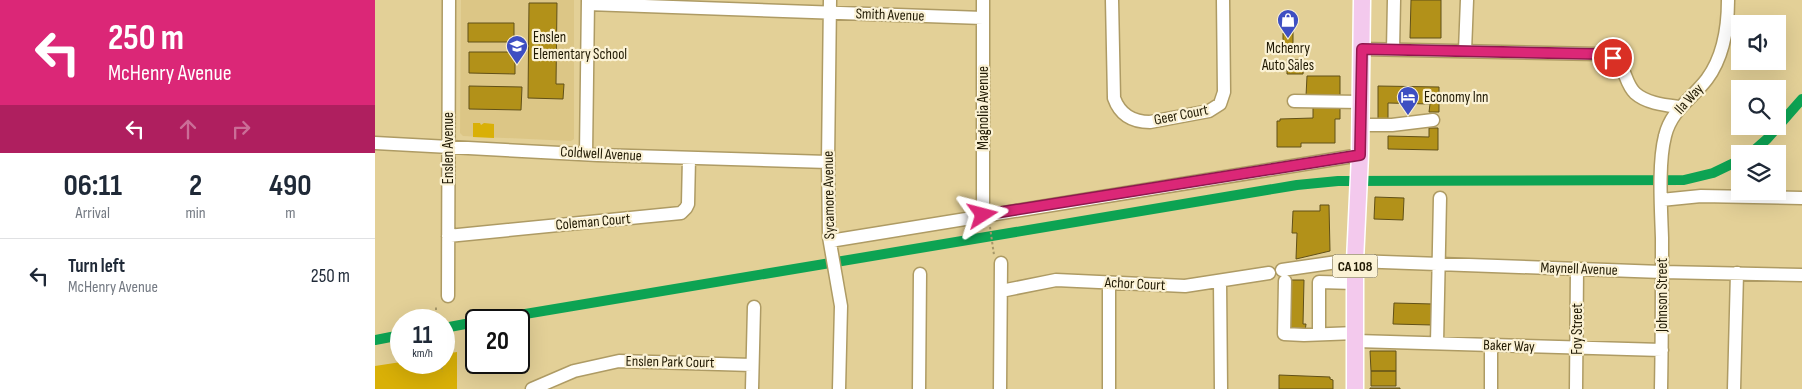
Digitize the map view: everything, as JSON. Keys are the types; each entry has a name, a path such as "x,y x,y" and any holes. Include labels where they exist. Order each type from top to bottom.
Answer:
{"main road":[{"name":"CA 108","path":"1355,389 1355,261 1360,161 1363,0"}],"street":[{"name":"Enslen Avenue","path":"448,296 449,0"},
{"name":"Magnolia Avenue","path":"983,0 983,215"},
{"name":"Geer Court","path":"1112,0 1114,98 1120,110 1126,115 1141,122 1150,122 1209,111 1220,104 1223,92 1223,0"},
{"path":"1393,50 1394,0"},
{"path":"1465,51 1467,0"},
{"name":"Ila Way","path":"1661,194 1664,137 1672,118 1707,79 1721,54 1727,32 1728,0"},
{"name":"Smith Avenue","path":"588,2 830,6 983,18"},
{"path":"586,154 588,2"},
{"name":"Sycamore Avenue","path":"830,6 828,162 830,247 841,306 839,389"},
{"path":"1362,49 1597,54 1613,58 1620,64 1627,84 1636,94 1654,102 1679,108"},
{"path":"1294,101 1361,102"},
{"path":"1361,125 1392,125 1433,120"},
{"name":"Coldwell Avenue","path":"375,143 586,154 828,162"},
{"name":"Coleman Court","path":"448,236 681,213 688,204 689,158"},
{"path":"830,247 983,215 1360,161"},
{"path":"1661,194 1802,198"},
{"name":"Johnson Street","path":"1661,194 1661,389"},
{"path":"1437,344 1440,198"},
{"path":"997,259 1001,291 1000,389"},
{"path":"1313,334 1284,334 1284,275 1319,264 1355,261"},
{"name":"Maynell Avenue","path":"1355,261 1802,275"},
{"path":"1285,341 1302,342 1313,334 1319,282 1319,264"},
{"name":"Foy Street","path":"1576,389 1577,269"},
{"name":"Achor Court","path":"1001,291 1056,280 1185,286 1269,273"},
{"path":"919,389 920,274"},
{"path":"1734,389 1737,274"},
{"path":"1219,281 1221,389"},
{"path":"1319,282 1355,283"},
{"path":"1109,283 1109,389"},
{"path":"752,389 754,307"},
{"name":"Baker Way","path":"1313,334 1437,344 1662,350"},
{"path":"1491,345 1491,389"},
{"name":"Enslen Park Court","path":"532,389 575,371 619,361 752,364"}],"path":[{"path":"989,227 997,259"}],"shaded area":[{"name":"Enslen Elementary School","path":"461,0 574,0 574,139 571,141 463,136 460,133"},
{"path":"473,123 480,123 481,125 484,123 494,124 494,138 473,137"},
{"path":"455,352 457,352 457,389 375,389 375,366 390,364 390,374 455,374"}],"building":[{"path":"1411,0 1441,0 1441,38 1410,38"},
{"path":"529,3 557,3 556,84 564,84 563,99 528,98"},
{"path":"468,23 514,23 514,42 468,42"},
{"name":"Mchenry Auto Sales","path":"1288,28 1293,28 1293,45 1288,45 1288,52 1283,51 1283,33 1288,33"},
{"path":"469,52 515,52 515,74 469,73"},
{"path":"1287,59 1304,60 1303,74 1287,74"},
{"path":"1307,76 1340,76 1340,97 1306,96"},
{"path":"469,86 522,87 521,110 469,109"},
{"path":"1378,86 1439,87 1439,112 1429,112 1430,104 1388,103 1388,119 1378,119"},
{"path":"1313,106 1340,106 1340,119 1335,119 1335,143 1301,143 1301,147 1277,147 1277,121 1280,121 1280,119 1313,118"},
{"path":"1429,128 1438,128 1438,150 1388,149 1388,136 1429,137"},
{"path":"1375,197 1404,198 1403,220 1374,219"},
{"path":"1320,205 1329,205 1330,251 1296,259 1297,233 1292,233 1293,211 1320,211"},
{"path":"1289,280 1304,280 1303,324 1306,324 1305,332 1288,332"},
{"path":"1394,303 1433,304 1432,325 1393,324"},
{"path":"1370,351 1396,351 1396,371 1371,371"},
{"path":"1371,371 1396,371 1396,386 1371,386"},
{"path":"1279,375 1330,377 1333,380 1333,389 1279,389"},
{"path":"1400,388 1400,389 1370,389"}],"waterway":[{"path":"1760,145 1802,99"},
{"path":"530,313 1297,185 1338,181 1684,180 1713,173 1731,164"},
{"path":"455,326 465,324"},
{"path":"375,340 390,337"}],"place":[{"name":"Mchenry Auto Sales","path":"1288,39"},
{"name":"Enslen Elementary School","path":"517,65"},
{"name":"Economy Inn","path":"1408,116"}],"route":[{"path":"983,215 1360,155 1362,49 1597,54 1613,58"}]}
